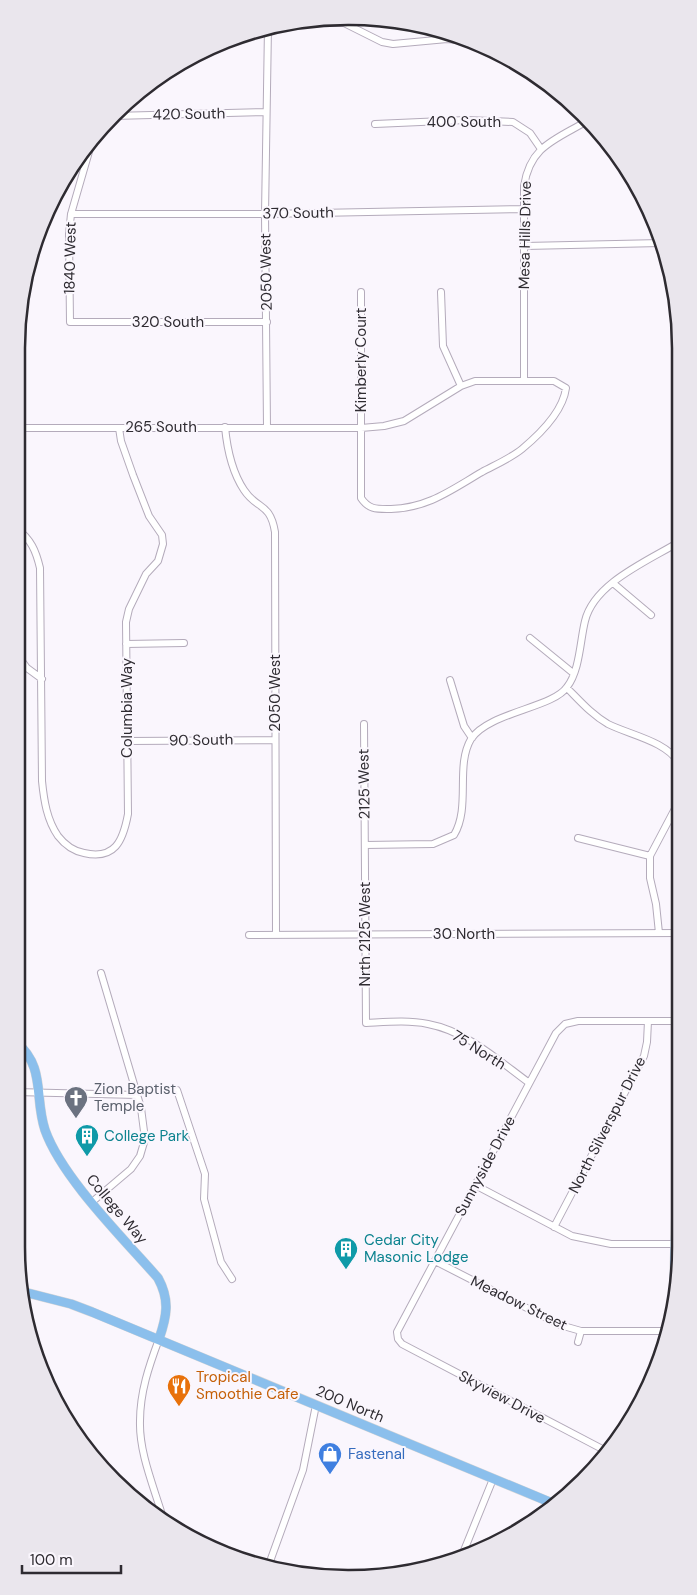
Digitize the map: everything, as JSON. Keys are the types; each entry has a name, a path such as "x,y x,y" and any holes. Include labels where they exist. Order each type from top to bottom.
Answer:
{"main road":[{"name":"College Way","path":"25,1049 34,1062 45,1128 52,1147 62,1165 158,1278 164,1289 168,1310 159,1339"},
{"name":"200 North","path":"29,1293 70,1304 159,1339 547,1501"}],"street":[{"path":"350,25 382,42 393,44 437,37"},
{"name":"2050 West","path":"267,427 265,214 268,35"},
{"name":"420 South","path":"124,116 266,112"},
{"name":"400 South","path":"376,124 466,120 513,122 530,133 541,149"},
{"name":"Mesa Hills Drive","path":"524,381 524,186 526,170 532,158 541,149 581,124"},
{"name":"1840 West","path":"70,322 69,234 71,214 87,159"},
{"name":"370 South","path":"71,214 265,214 524,209"},
{"path":"525,246 654,243"},
{"name":"Kimberly Court","path":"361,292 361,498 367,506 375,509 411,508 433,501 521,450 537,435 565,402 566,388 554,381 524,381"},
{"path":"441,292 443,346 461,386"},
{"name":"320 South","path":"70,322 266,322"},
{"path":"361,428 384,426 404,420 461,386 475,381 524,381"},
{"name":"2050 West","path":"225,427 226,443 233,466 244,490 263,506 273,521 276,935"},
{"name":"265 South","path":"25,428 361,428"},
{"name":"Columbia Way","path":"42,679 44,798 53,827 68,847 94,855 104,855 114,849 120,841 128,814 126,622 129,609 146,574 158,560 163,544 162,535 149,516 133,475 121,441 119,428"},
{"path":"25,536 36,552 40,568 42,679"},
{"path":"365,845 433,844 454,836 461,818 466,758 472,738 502,717 551,698 567,688 573,673 590,607 598,595 613,583 672,546"},
{"path":"613,583 651,615"},
{"path":"530,638 573,673"},
{"path":"126,644 184,643"},
{"path":"25,665 42,679"},
{"path":"450,680 464,726 472,738"},
{"path":"567,688 589,710 608,723 667,750 672,755"},
{"name":"2125 West","path":"364,724 365,845"},
{"name":"90 South","path":"127,741 275,740"},
{"path":"659,933 656,904 650,878 650,856 672,814"},
{"path":"578,838 650,856"},
{"name":"Nrth 2125 West","path":"365,845 366,1023"},
{"name":"30 North","path":"249,935 672,933"},
{"path":"92,1202 124,1176 140,1156 145,1139 145,1125 101,973"},
{"name":"Sunnyside Drive","path":"398,1339 397,1332 528,1082 556,1033 566,1024 578,1021 648,1021"},
{"path":"648,1021 672,1021"},
{"name":"North Silverspur Drive","path":"554,1227 644,1056 648,1042 648,1021"},
{"name":"75 North","path":"366,1023 413,1022 444,1028 478,1046 528,1082"},
{"path":"178,1090 205,1174 204,1199 221,1262 232,1279"},
{"path":"25,1092 137,1095"},
{"path":"475,1185 572,1236 601,1243 672,1244"},
{"name":"Meadow Street","path":"435,1261 560,1326 581,1331 661,1331"},
{"path":"578,1342 581,1331"},
{"path":"159,1339 145,1380 140,1422 144,1450 159,1508"},
{"name":"Skyview Drive","path":"398,1339 402,1344 601,1448"},
{"path":"270,1560 303,1470 316,1405"},
{"path":"467,1547 493,1479"}],"place":[{"name":"Zion Baptist Temple","path":"76,1119"},
{"name":"College Park","path":"87,1157"},
{"name":"Cedar City Masonic Lodge","path":"346,1270"},
{"name":"Tropical Smoothie Cafe","path":"179,1407"},
{"name":"Fastenal","path":"330,1475"}]}
